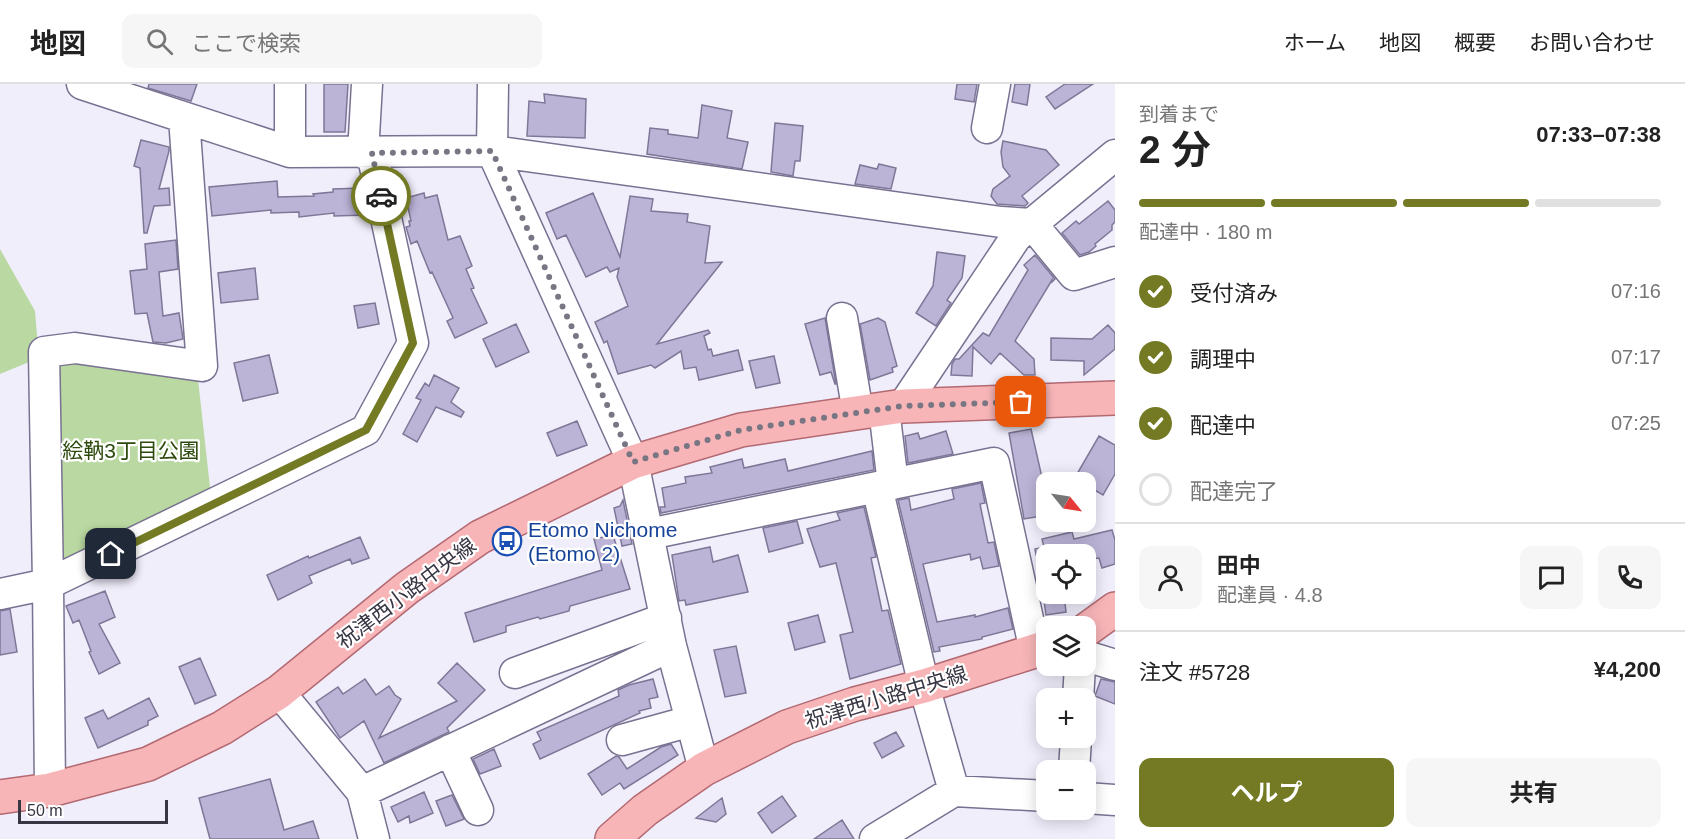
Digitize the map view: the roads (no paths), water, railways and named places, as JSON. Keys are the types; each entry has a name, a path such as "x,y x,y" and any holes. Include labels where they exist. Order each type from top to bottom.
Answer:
{"main road":[{"name":"祝津西小路中央線","path":"0,797 50,790 148,764 222,728 279,692 407,588 480,537 633,462 741,430 882,409 1115,399"},
{"path":"1096,623 1115,609"},
{"name":"祝津西小路中央線","path":"612,839 645,810 704,769 787,727 855,704 924,687 1036,651"}],"street":[{"path":"82,84 290,152 492,151 1001,222 1032,224 1074,275 1115,262"},
{"path":"290,84 290,152"},
{"path":"0,594 48,584 366,430 413,343 368,153 367,84"},
{"path":"494,84 492,151 633,462 668,632 704,769"},
{"path":"987,128 995,84"},
{"path":"50,790 44,352 75,348 202,366 184,118"},
{"path":"882,409 1016,237 1115,155"},
{"path":"842,318 882,409 885,485 924,687 954,791"},
{"path":"649,534 994,463 1036,629"},
{"path":"547,705 528,668 668,632"},
{"path":"362,792 547,705 668,632"},
{"path":"1096,659 1115,665"},
{"path":"279,692 362,792 374,839"},
{"path":"622,740 691,721"},
{"path":"450,750 478,810"},
{"path":"875,839 954,791 1036,795"},
{"path":"1096,799 1115,800"}],"place":[{"name":"Etomo Nichome (Etomo 2)","path":"507,541"}],"park label":[{"name":"絵靹3丁目公園","path":"131,450"}]}
